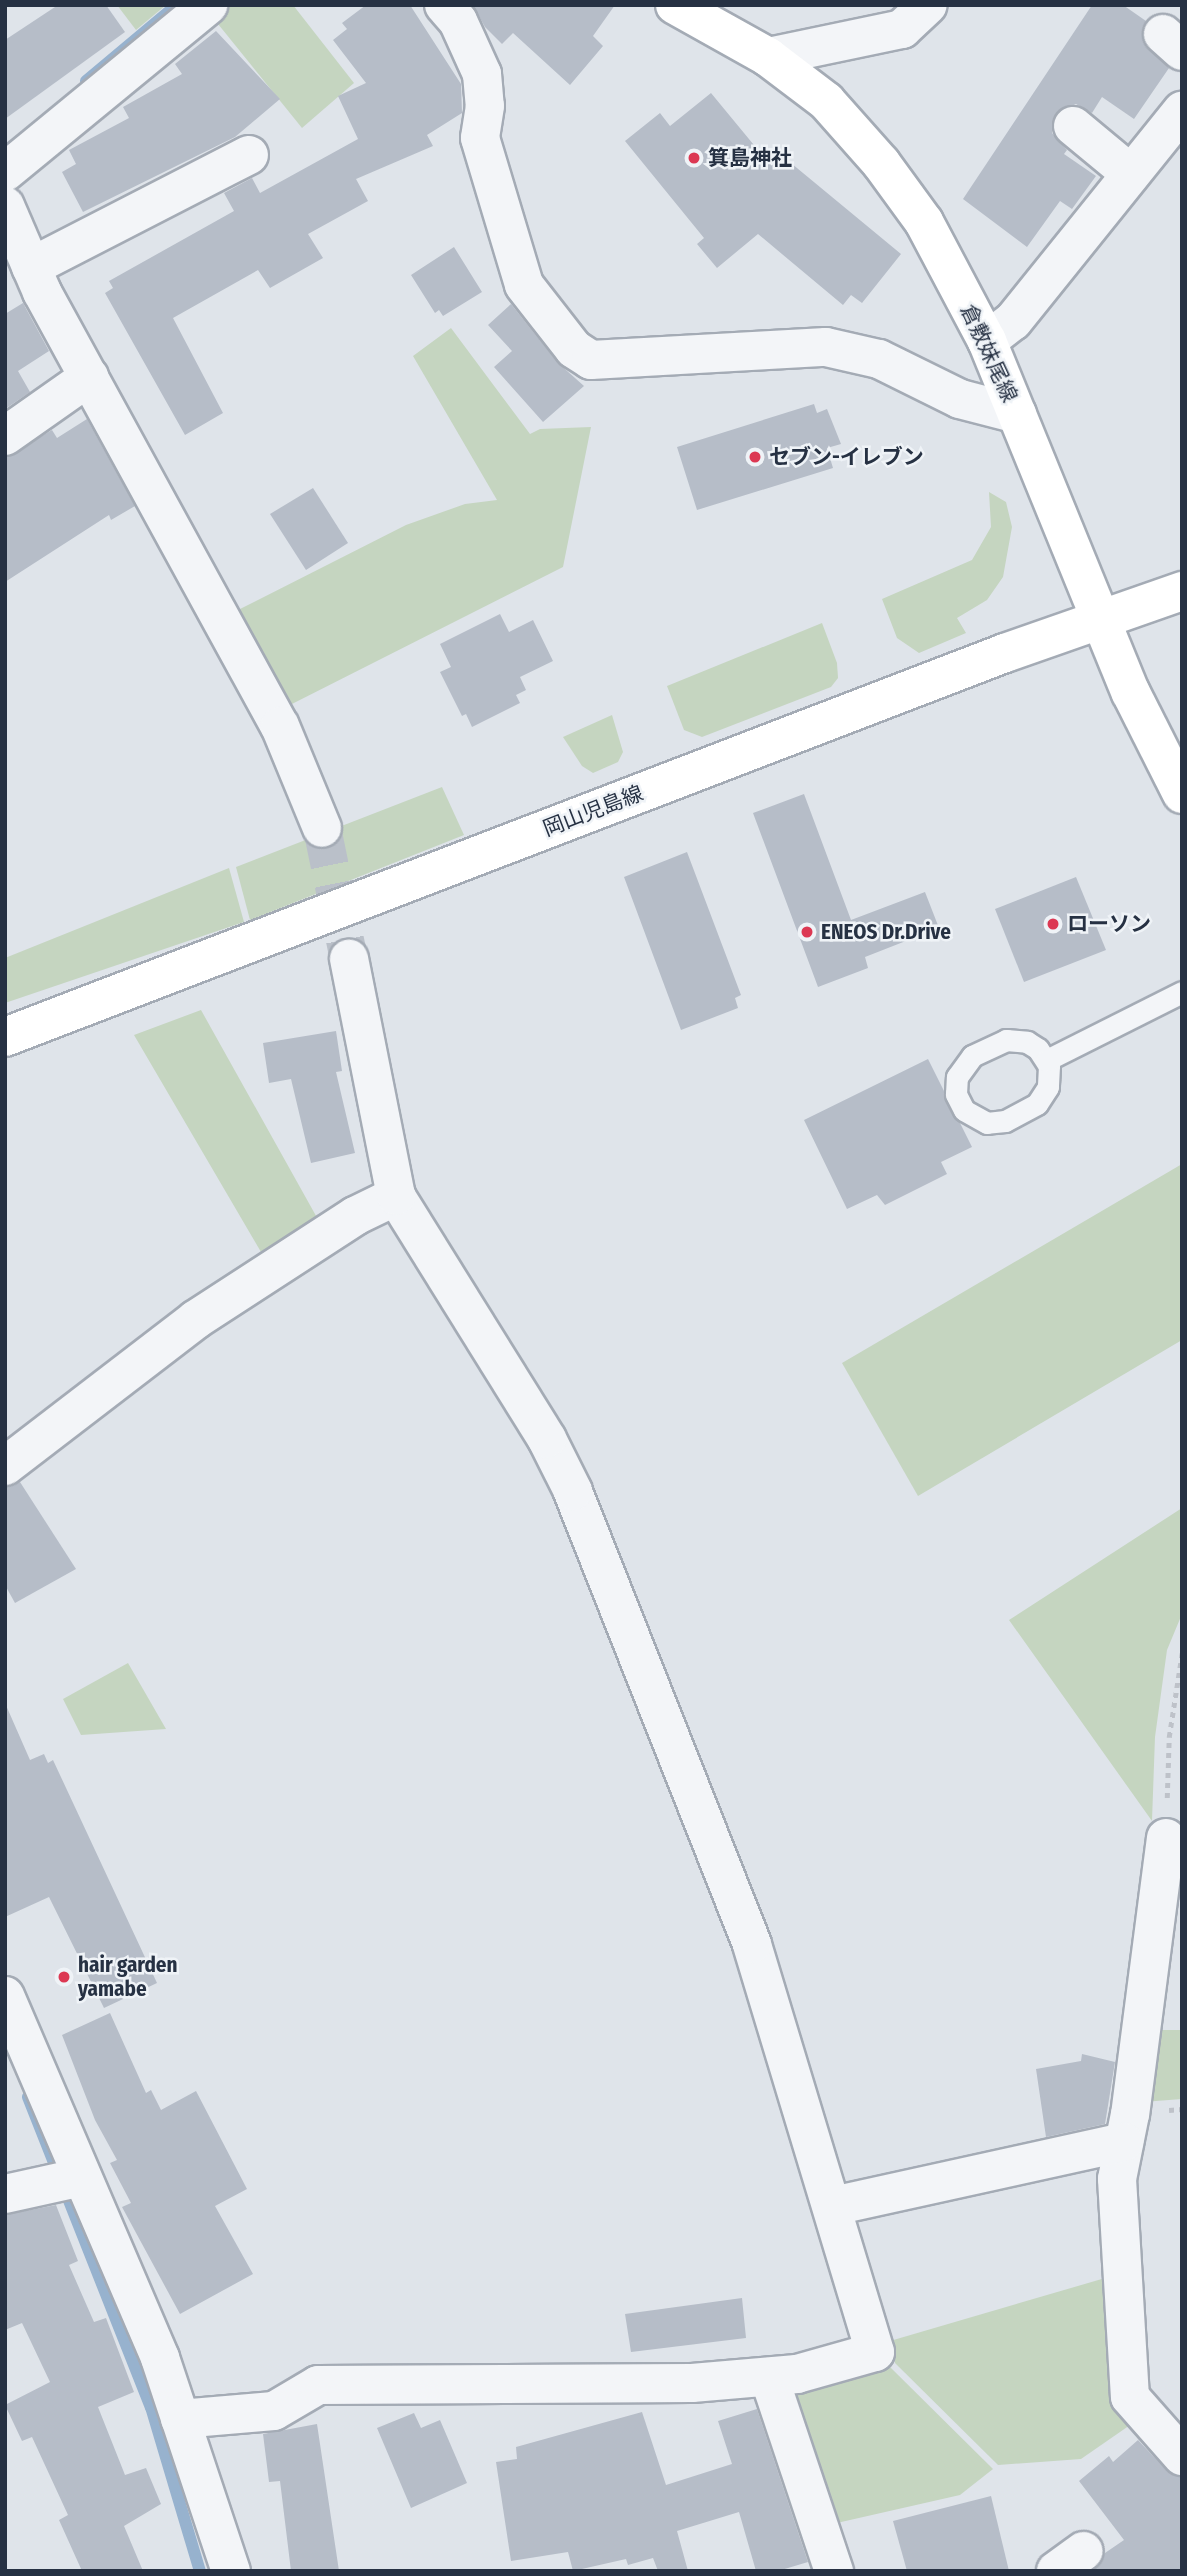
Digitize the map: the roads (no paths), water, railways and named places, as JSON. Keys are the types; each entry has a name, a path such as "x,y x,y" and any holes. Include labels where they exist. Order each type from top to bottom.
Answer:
{"main road":[{"name":"倉敷妹尾線","path":"675,5 768,57 826,101 881,163 924,222 987,341 1100,620 1182,794"},
{"name":"岡山児島線","path":"5,1037 1182,591"}],"street":[{"path":"5,172 208,5"},
{"path":"444,5 458,21 482,74 485,106 480,138 524,285 574,349 591,359 826,346 879,359 960,399 1017,414"},
{"path":"768,57 902,29 928,5"},
{"path":"987,341 1013,321 1182,111"},
{"path":"1073,126 1131,174"},
{"path":"31,267 248,155"},
{"path":"5,206 31,267 279,726 322,828"},
{"path":"5,436 89,377"},
{"path":"180,2419 274,2411 318,2385 692,2383 797,2374 874,2352 752,1944 573,1491 547,1439 396,1196 349,959"},
{"path":"5,1466 195,1320 355,1216 396,1196"},
{"path":"1166,1838 1125,2141 1117,2179 1130,2397 1182,2456"},
{"path":"5,1996 69,2181 160,2358 231,2571"},
{"path":"832,2206 1125,2141"},
{"path":"5,2194 69,2181"},
{"path":"769,2376 834,2571"}],"lane":[{"path":"1047,1060 1182,992"},
{"path":"1006,1040 1027,1042 1047,1060 1050,1080 1042,1099 1005,1121 979,1121 959,1102 956,1086 961,1069 972,1056 994,1045 1006,1040"}],"waterway":[{"path":"86,81 177,5"},
{"path":"28,2097 151,2407 200,2571"}],"tunnel":[{"path":"322,828 349,959"}],"place":[{"name":"箕島神社","path":"694,158"},
{"name":"セブン-イレブン","path":"755,457"},
{"name":"ローソン","path":"1053,924"},
{"name":"ENEOS Dr.Drive","path":"807,932"},
{"name":"hair garden yamabe","path":"64,1977"}]}
